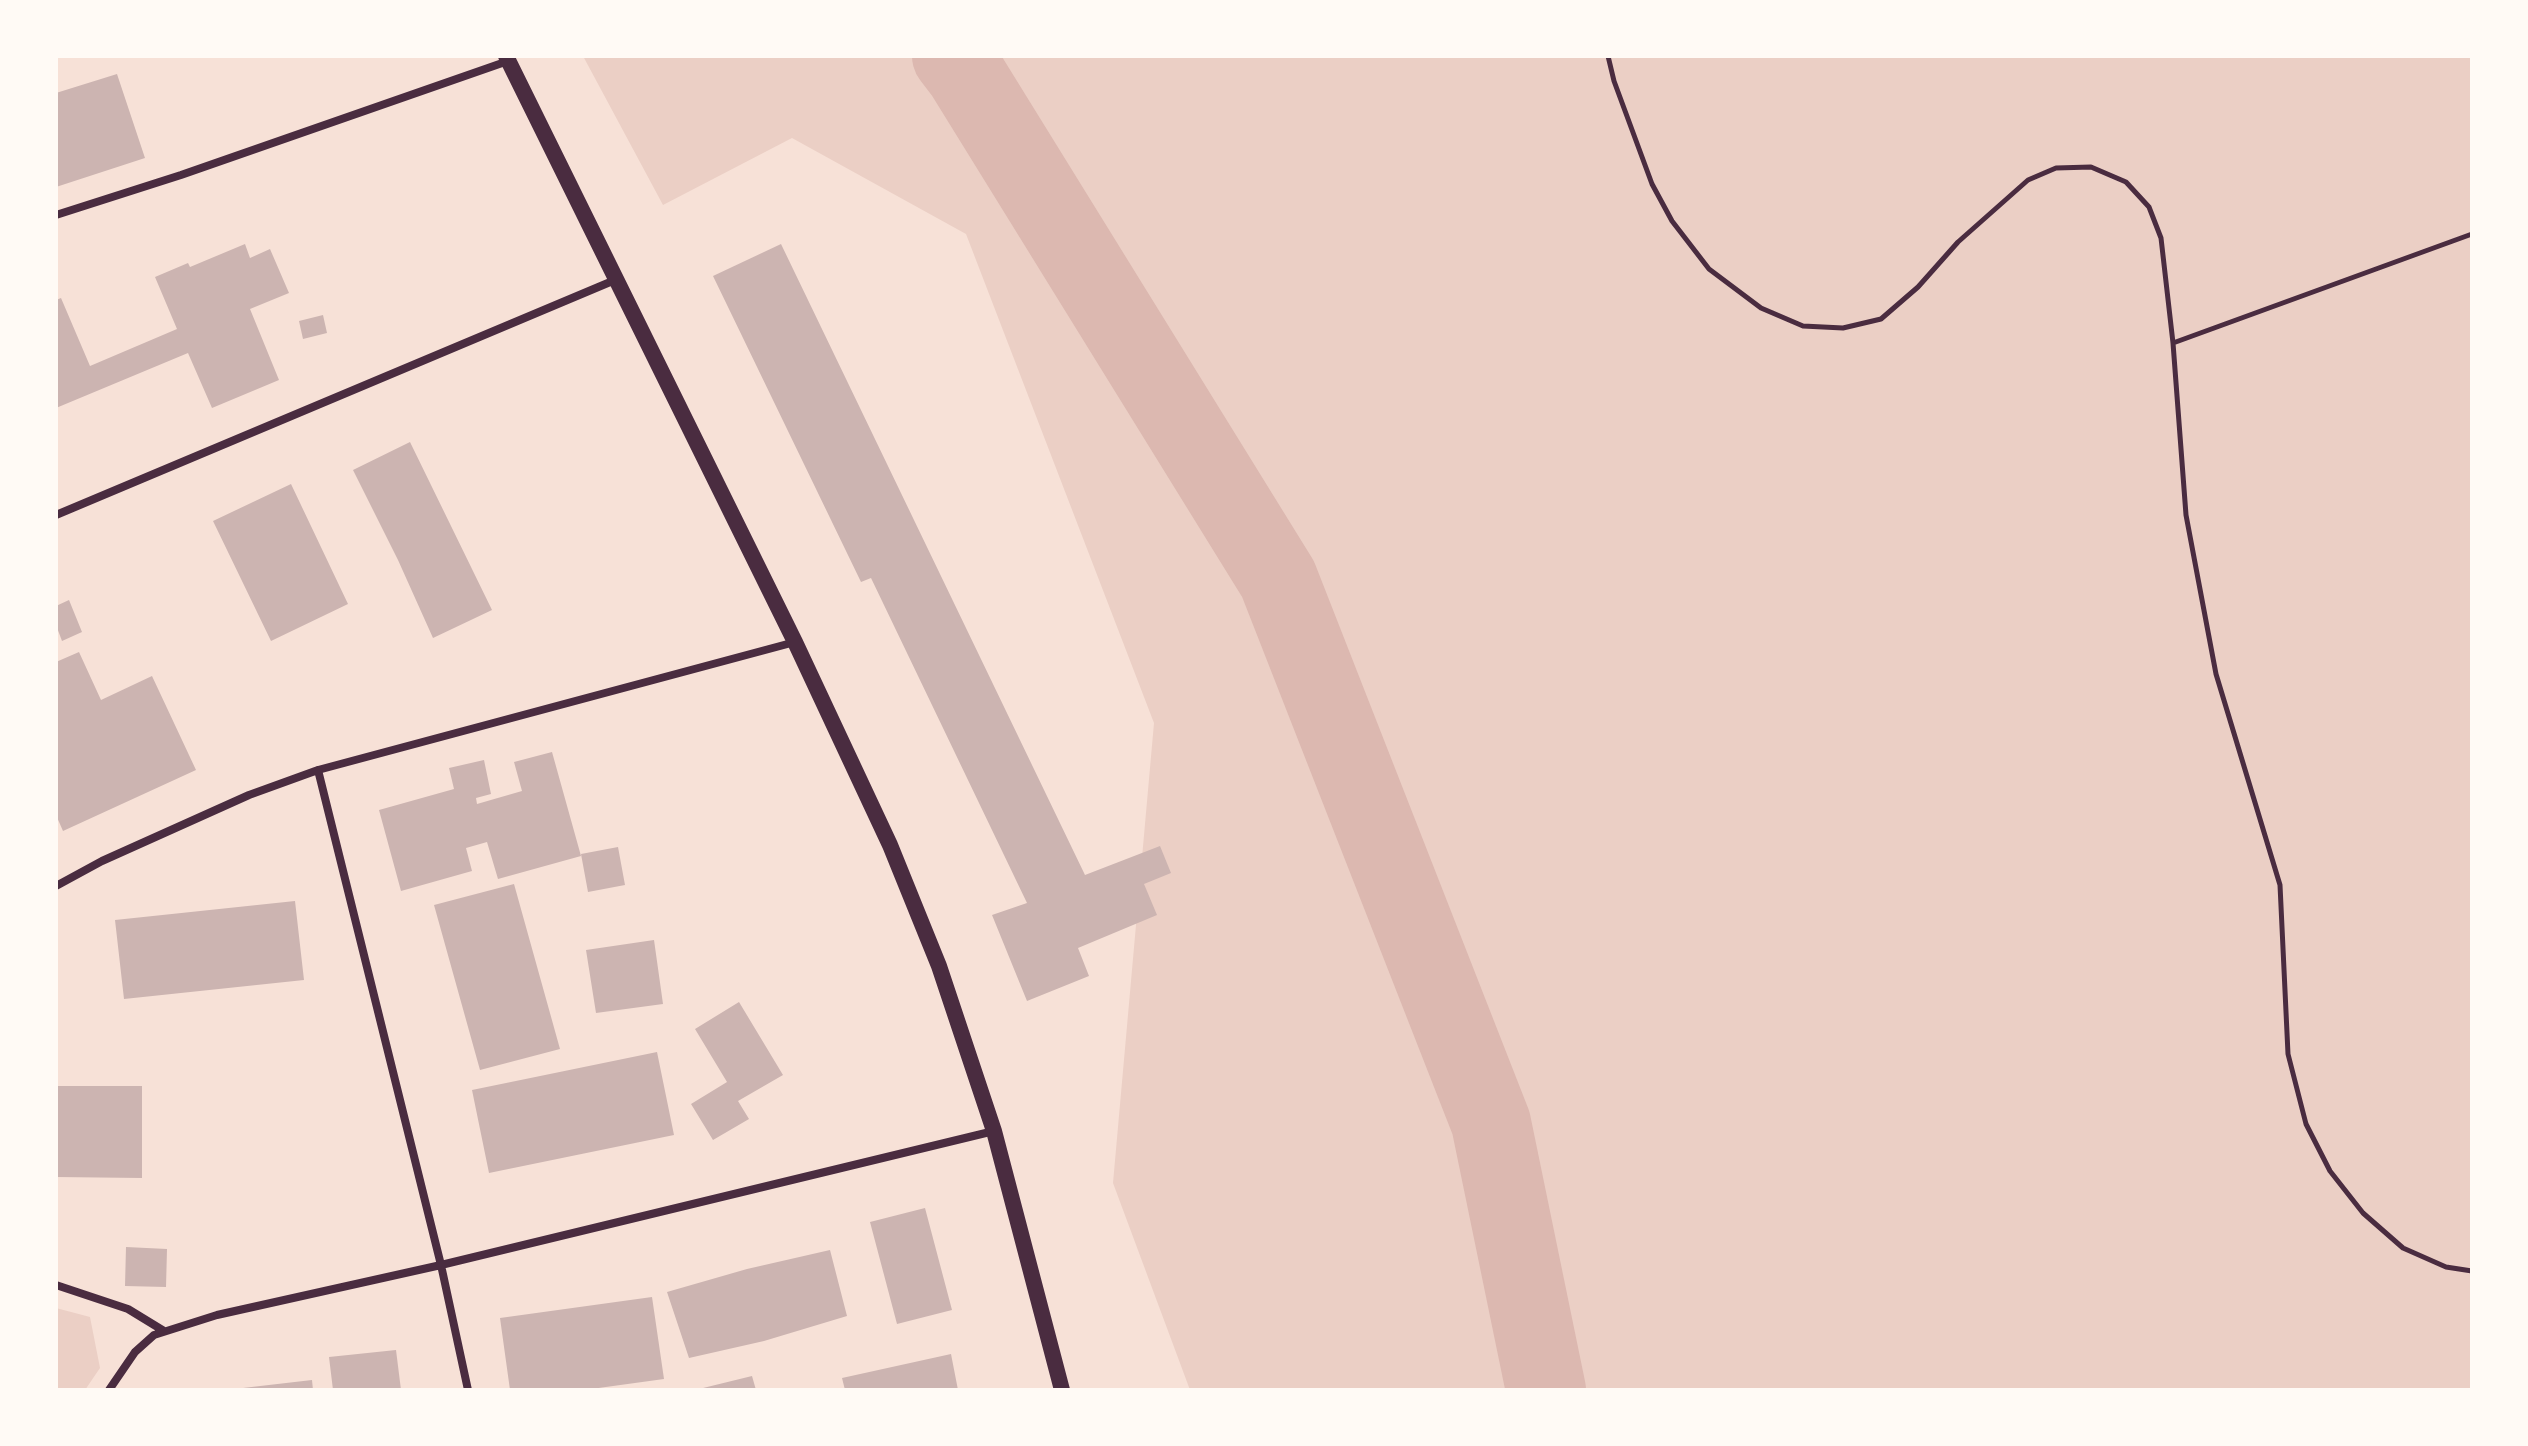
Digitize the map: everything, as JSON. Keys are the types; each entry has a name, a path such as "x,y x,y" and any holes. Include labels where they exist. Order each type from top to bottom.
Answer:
{"main road":[{"path":"507,58 795,642 890,845 939,966 994,1131 1062,1390"}],"street":[{"path":"56,215 224,160 507,58"},
{"path":"56,515 615,280"},
{"path":"56,886 102,861 214,810 318,770 795,642"},
{"path":"318,770 441,1265 468,1390"},
{"path":"109,1390 135,1352 154,1335 217,1315 441,1265 994,1131"},
{"path":"56,1285 128,1309 164,1331"}],"path":[{"path":"1608,56 1614,81 1652,184 1672,221 1709,269 1761,308 1803,326 1843,328 1881,319 1918,287 1958,242 2028,180 2056,168 2091,167 2126,182 2149,207 2161,238 2173,343 2186,515 2216,674 2280,885 2288,1054 2306,1124 2330,1171 2363,1213 2403,1248 2446,1267 2472,1271"},
{"path":"2173,343 2472,234"}],"shaded area":[{"path":"583,56 2472,56 2472,1390 1190,1390 1113,1183 1154,723 966,234 792,138 663,205"},
{"path":"56,1308 90,1317 100,1368 85,1390 56,1390"}],"building":[{"path":"117,74 145,158 56,187 56,93"},
{"path":"245,244 250,258 270,249 289,293 250,309 279,380 212,408 188,353 56,408 56,300 61,298 90,366 177,329 155,277 188,263 190,267"},
{"path":"781,244 1085,875 1160,846 1171,873 1144,884 1157,915 1078,948 1089,976 1027,1001 992,915 1027,903 871,578 861,582 713,276"},
{"path":"323,315 327,333 303,339 299,321"},
{"path":"410,442 492,610 433,638 353,470"},
{"path":"291,484 348,604 271,641 213,521"},
{"path":"69,600 82,632 62,641 56,625 56,606"},
{"path":"79,652 101,700 152,676 196,770 63,831 56,815 56,662"},
{"path":"552,752 581,856 498,879 487,842 466,848 472,871 401,891 379,810 454,789 449,768 484,760 491,794 476,798 477,804 522,791 514,762"},
{"path":"618,847 625,885 588,892 581,854"},
{"path":"514,884 560,1049 480,1070 434,905"},
{"path":"295,901 304,980 124,999 115,920"},
{"path":"654,940 663,1004 596,1013 586,950"},
{"path":"739,1002 783,1075 738,1101 749,1119 713,1140 691,1104 727,1082 695,1029"},
{"path":"657,1052 674,1135 489,1173 472,1090"},
{"path":"56,1086 142,1086 142,1178 56,1177"},
{"path":"925,1208 952,1310 897,1324 870,1222"},
{"path":"126,1247 167,1249 166,1287 125,1286"},
{"path":"830,1250 847,1316 764,1341 689,1358 667,1292"},
{"path":"652,1297 664,1379 584,1390 510,1390 500,1318"},
{"path":"396,1350 401,1390 333,1390 329,1357"},
{"path":"951,1354 958,1390 845,1390 842,1378"},
{"path":"752,1376 756,1390 699,1390 699,1389"},
{"path":"312,1380 313,1390 243,1390 243,1388"}],"waterway":[{"path":"952,56 1278,579 1491,1123 1546,1390"}]}
